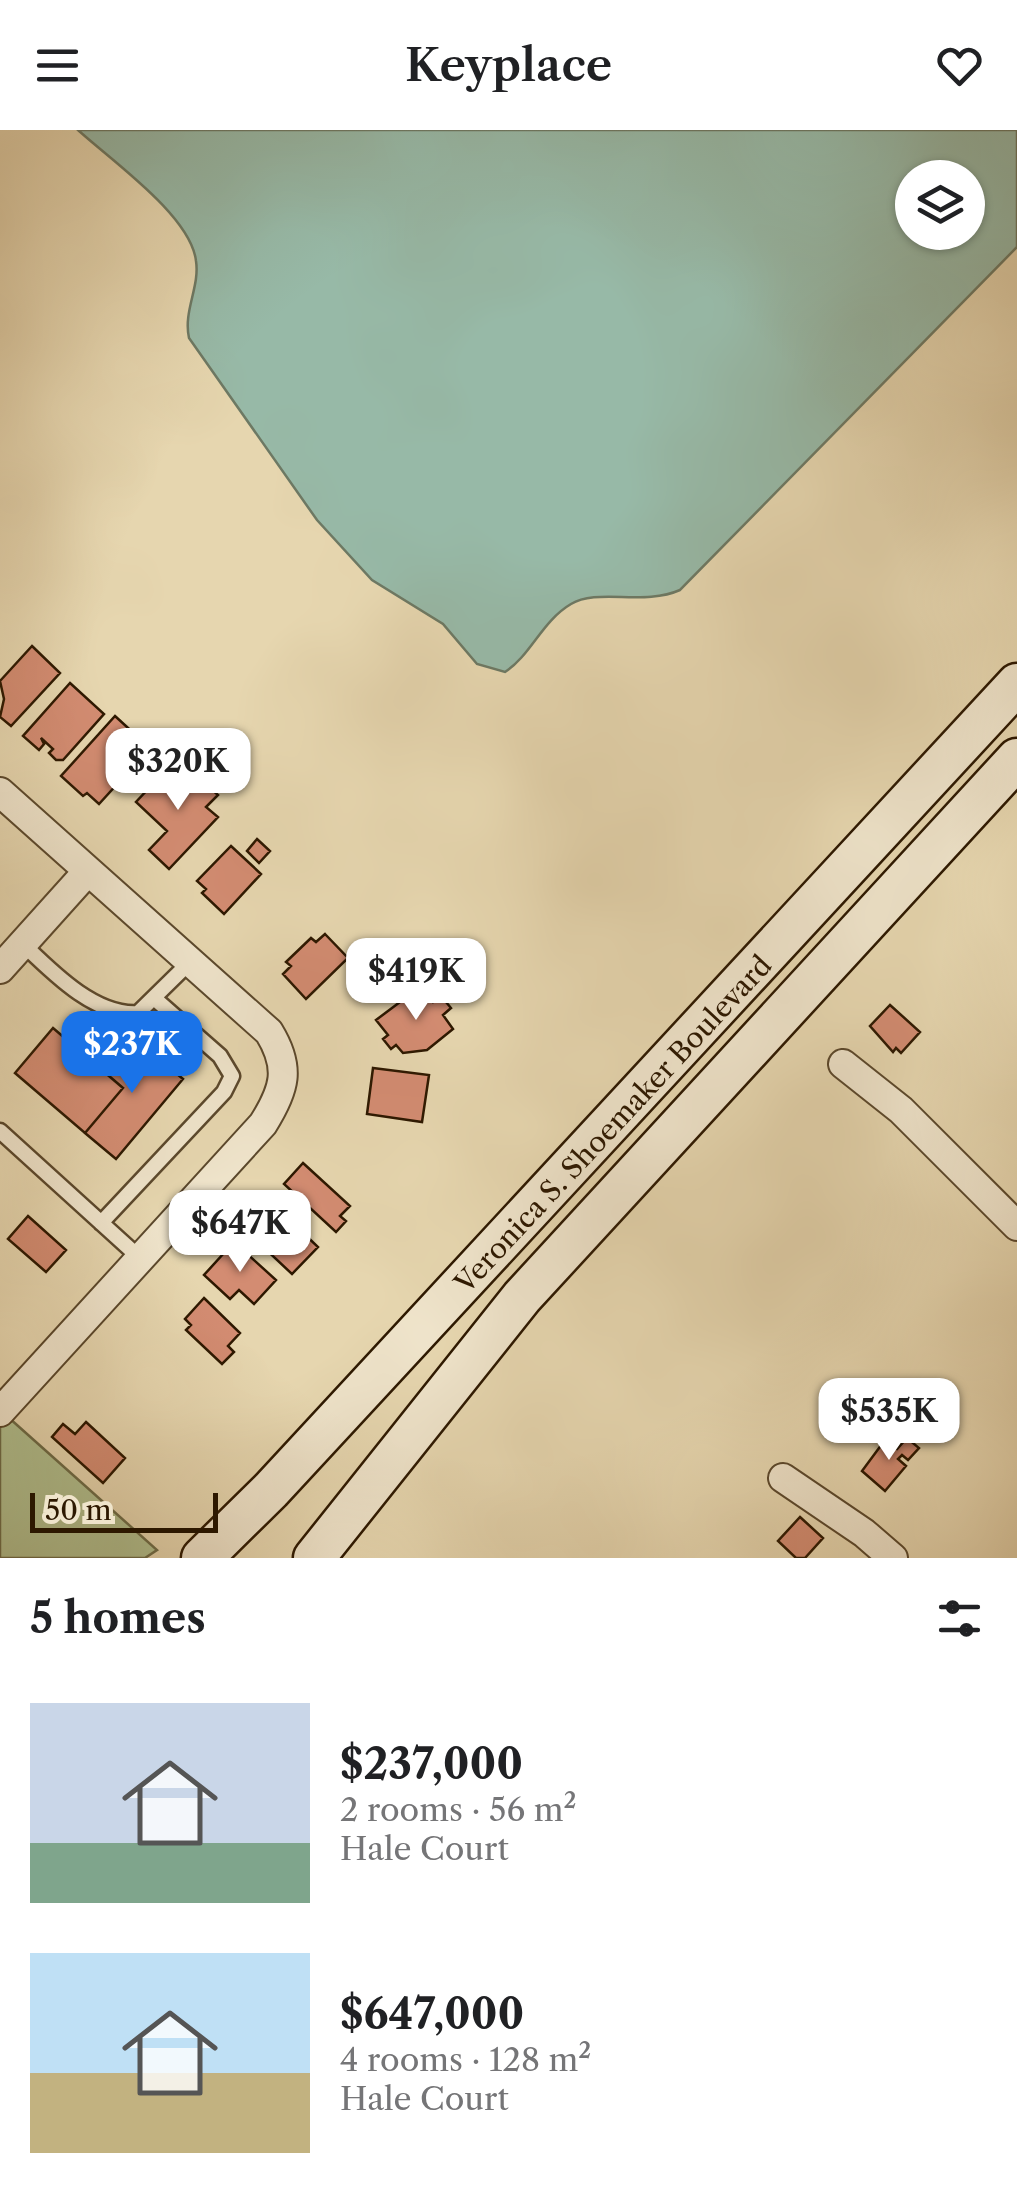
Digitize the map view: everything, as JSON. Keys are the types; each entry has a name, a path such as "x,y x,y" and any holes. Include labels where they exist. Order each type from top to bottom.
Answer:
{"street":[{"name":"Veronica S. Shoemaker Boulevard","path":"202,1558 272,1490 1017,684"},
{"name":"Veronica S. Shoemaker Boulevard","path":"314,1558 522,1297 1017,758"},
{"path":"0,792 269,1032 284,1058 278,1099 263,1124 0,1412"},
{"path":"0,970 88,871"},
{"path":"843,1064 901,1110 1017,1226"},
{"path":"783,1478 864,1532 893,1558"}],"lane":[{"path":"24,944 60,980 120,1014 138,1013 190,961"},
{"path":"101,1223 224,1092 232,1076 220,1056 154,998"},
{"path":"0,1131 141,1259"}],"shaded area":[{"path":"78,130 1017,130 1017,247 680,590 651,597 594,597 571,604 552,619 505,672 477,664 443,624 372,580 317,520 189,338 188,318 197,271 191,244 165,208"},
{"path":"8,1417 157,1550 145,1558 0,1558 0,1426"}],"building":[{"path":"32,646 60,673 11,726 0,717 4,699 0,681"},
{"path":"70,683 104,714 63,760 56,760 49,753 53,749 41,738 44,744 39,750 23,736"},
{"path":"115,716 150,748 99,804 87,793 83,796 61,776"},
{"path":"167,769 181,781 191,770 218,795 206,807 218,817 169,869 149,850 167,831 136,802"},
{"path":"257,839 270,851 259,863 247,851"},
{"path":"231,846 261,874 224,914 202,893 206,889 197,881"},
{"path":"325,934 348,958 306,999 283,974 291,966 286,962 311,938 316,942"},
{"path":"420,987 433,1002 441,996 451,1008 443,1015 453,1029 427,1050 403,1053 396,1045 391,1049 383,1039 388,1035 376,1020"},
{"path":"890,1005 920,1032 901,1053 896,1048 893,1052 870,1026"},
{"path":"53,1028 123,1088 85,1133 15,1073"},
{"path":"131,1035 183,1079 116,1159 85,1133 123,1088 102,1070"},
{"path":"373,1068 429,1075 422,1122 367,1114"},
{"path":"303,1163 350,1206 340,1216 346,1221 336,1232 284,1184"},
{"path":"269,1200 318,1247 292,1274 243,1228"},
{"path":"28,1216 66,1250 46,1272 8,1239"},
{"path":"234,1242 276,1280 254,1304 239,1290 230,1299 204,1275"},
{"path":"204,1298 240,1333 228,1346 234,1352 222,1364 186,1330 191,1325 185,1319"},
{"path":"86,1422 125,1458 103,1483 52,1437 63,1424 75,1434"},
{"path":"907,1438 919,1448 908,1460 902,1455 898,1459 906,1466 885,1491 862,1471 882,1444 897,1449"},
{"path":"800,1517 823,1538 805,1558 796,1558 778,1541"}]}
